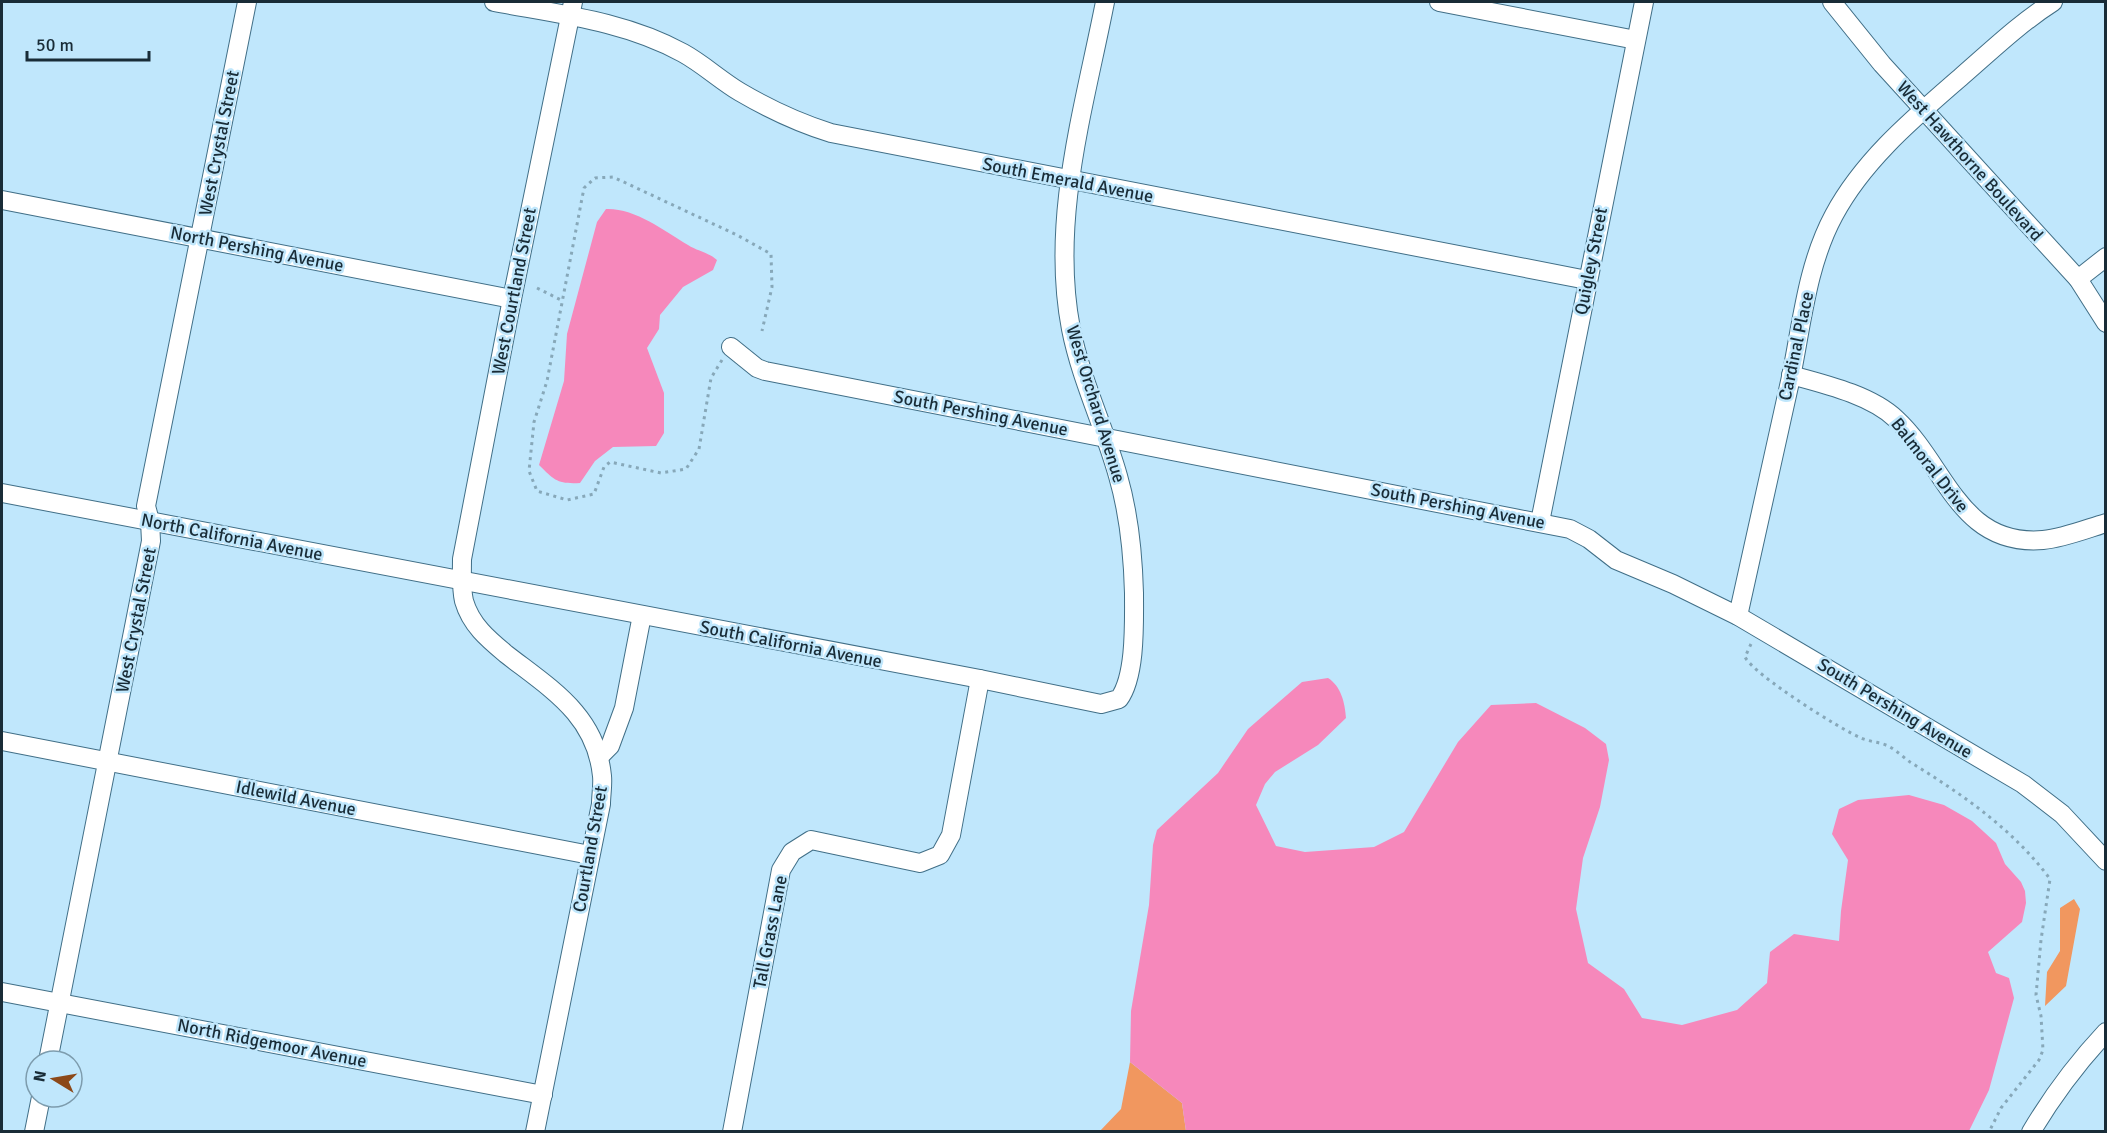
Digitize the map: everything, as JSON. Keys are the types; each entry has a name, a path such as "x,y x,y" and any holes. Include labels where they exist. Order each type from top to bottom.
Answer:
{"street":[{"name":"West Crystal Street","path":"50,1049 151,541 150,521 146,506 247,2"},
{"name":"South Emerald Avenue","path":"494,2 572,9 637,32 684,53 739,91 765,105 831,133 1587,280"},
{"name":"West Orchard Avenue","path":"1105,2 1070,180 1064,228 1066,295 1080,363 1118,476 1128,521 1133,566 1134,619 1130,666 1125,692 1119,699"},
{"path":"1439,2 1636,40"},
{"name":"Quigley Street","path":"1540,522 1644,2"},
{"name":"West Hawthorne Boulevard","path":"1832,2 1882,64 2078,279 2106,323"},
{"name":"Cardinal Place","path":"1738,616 1808,289 1819,249 1834,216 1851,188 1871,162 1924,110 2028,18 2053,2"},
{"name":"West Courtland Street","path":"462,581 462,559 512,299 572,9"},
{"name":"North Pershing Avenue","path":"2,200 512,299"},
{"path":"2078,279 2106,257"},
{"name":"South Pershing Avenue","path":"731,346 757,368 765,371 1570,529 1589,539 1616,560 1673,584 1738,616 2023,784 2062,814 2106,861"},
{"name":"Balmoral Drive","path":"1791,375 1870,401 1883,408 1911,435 1961,507 1989,530 2004,536 2046,540 2106,524"},
{"name":"North California Avenue","path":"2,493 462,581"},
{"name":"South California Avenue","path":"462,581 1101,704 1119,699"},
{"name":"Courtland Street","path":"462,581 464,601 475,624 485,637 562,697 585,723 597,747 603,777 590,855 535,1131"},
{"path":"598,758 610,746 624,708 642,615"},
{"name":"Tall Grass Lane","path":"732,1131 781,870 792,852 812,840 920,862 940,855 951,835 980,679"},
{"name":"Idlewild Avenue","path":"2,741 590,855"},
{"name":"North Ridgemoor Avenue","path":"2,992 543,1095"},
{"path":"2031,1131 2078,1061 2106,1032"},
{"path":"34,1131 39,1109"}],"path":[{"path":"731,346 711,378 699,449 686,469 660,472 610,462 604,467 594,494 567,500 537,490 529,471 534,422 547,381 584,188 595,178 613,177 737,235 771,254 772,287 762,331"},
{"path":"537,288 561,300"},
{"path":"1753,640 1745,657 1747,662 1771,682 1861,738 1887,745 1986,813 2037,861 2050,879 2036,995 2041,1016 2043,1050 2039,1060 2001,1108 1989,1131"}],"shaded area":[{"path":"606,209 638,216 717,260 713,270 683,287 660,315 659,329 647,348 664,393 664,433 656,446 613,447 595,461 580,483 567,483 553,478 539,465 564,381 567,334 597,222"},
{"path":"1328,678 1342,695 1346,718 1318,745 1275,772 1265,784 1256,805 1276,846 1305,852 1374,847 1404,832 1458,742 1491,705 1536,703 1585,728 1606,744 1609,760 1600,807 1583,858 1576,909 1588,963 1624,989 1642,1018 1682,1025 1737,1010 1767,983 1770,952 1794,934 1839,941 1848,860 1832,834 1839,809 1858,800 1909,795 1944,805 1972,821 1996,843 2005,864 2021,882 2025,891 2026,903 2022,922 1988,952 1996,973 2009,978 2014,998 1989,1090 1969,1131 1186,1131 1182,1103 1130,1062 1131,1011 1149,905 1153,845 1157,830 1218,773 1248,729 1302,682"},
{"path":"2074,899 2080,909 2066,986 2045,1006 2047,972 2060,951 2060,908"},
{"path":"1130,1062 1182,1103 1186,1131 1099,1132 1121,1109"}]}
